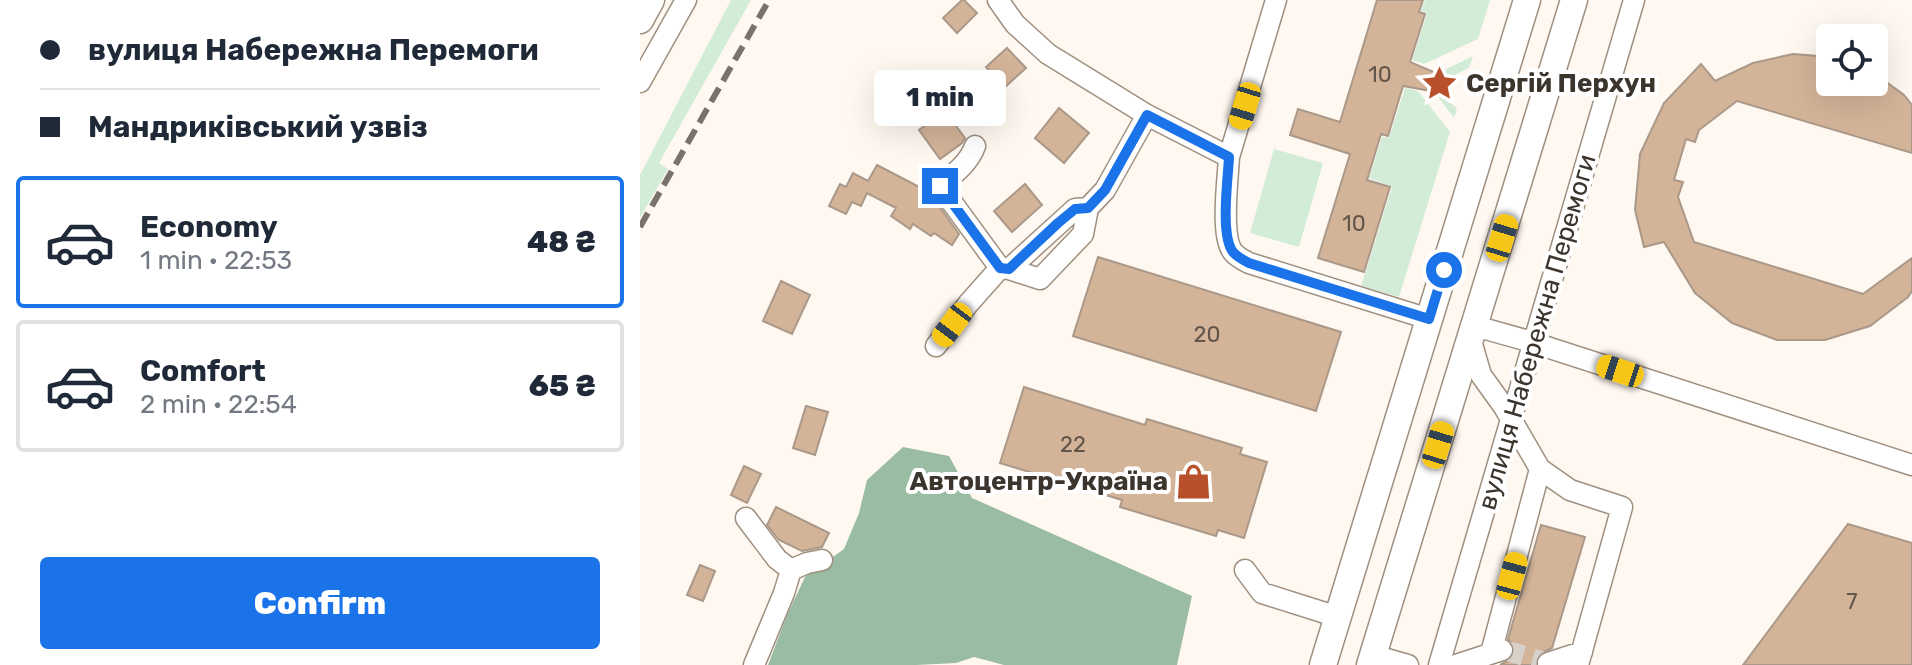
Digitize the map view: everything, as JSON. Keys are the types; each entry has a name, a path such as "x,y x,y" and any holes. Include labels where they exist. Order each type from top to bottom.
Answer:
{"main road":[{"path":"640,20 651,0"},
{"path":"1323,665 1527,0"},
{"path":"1372,660 1574,0"},
{"path":"1387,458 1430,472"}],"street":[{"path":"640,82 686,0"},
{"path":"998,0 1015,24 1048,54 1147,115 1229,157"},
{"path":"1276,0 1229,157 1226,232 1232,250 1249,263 1429,319"},
{"name":"вулиця Набережна Перемоги","path":"1439,665 1634,0"},
{"path":"975,146 972,155 940,186 1004,268 1040,279 1083,234 1088,208 1105,190 1147,115"},
{"path":"936,346 975,295 1004,268 1075,209 1088,208"},
{"path":"1548,663 1580,658 1622,507 1570,490 1540,469 1481,375 1473,333 1532,343 1912,465"},
{"path":"1456,665 1498,651 1540,469"},
{"path":"746,518 777,559 791,570"},
{"path":"754,665 791,570 822,560"},
{"path":"1245,570 1262,593 1338,617"},
{"path":"1372,660 1408,665"}],"green space":[{"path":"731,0 751,0 659,163 668,169 640,218 640,175"},
{"path":"1425,0 1490,0 1478,39 1424,64 1412,60 1427,13 1421,11"},
{"path":"1473,56 1469,68 1446,79 1443,91 1457,109 1454,118 1432,89 1436,74"},
{"path":"1405,88 1418,91 1450,132 1399,297 1361,286 1392,187 1369,178 1382,137 1389,138"},
{"path":"1274,149 1323,163 1299,247 1250,233"},
{"path":"903,447 949,456 972,498 1192,596 1177,665 1004,665 974,657 956,663 916,665 768,665 805,577 844,549 859,513 867,480"}],"building":[{"path":"962,0 977,13 957,33 943,18"},
{"path":"1377,0 1423,0 1419,12 1425,14 1410,62 1436,73 1431,91 1403,86 1388,136 1381,134 1367,180 1390,187 1364,272 1318,258 1350,154 1290,135 1298,109 1340,122"},
{"path":"1007,48 1026,68 1004,88 986,67"},
{"path":"1793,54 1816,56 1816,96 1888,96 1888,83 1912,105 1912,153 1737,101 1699,130 1695,142 1686,139 1674,180 1683,182 1678,197 1694,242 1863,294 1912,258 1912,291 1870,326 1825,340 1777,340 1732,323 1695,293 1664,242 1644,247 1635,210 1640,154 1664,103 1701,64 1715,81 1753,63"},
{"path":"1059,108 1089,133 1064,163 1035,138"},
{"path":"945,111 965,138 940,159 919,130"},
{"path":"877,165 929,192 959,234 952,245 913,224 910,229 891,216 896,208 867,193 861,206 852,202 846,214 829,206 840,184 846,187 853,173 868,181"},
{"path":"1025,184 1042,205 1012,232 994,211"},
{"path":"1098,257 1341,332 1316,411 1073,336"},
{"path":"781,281 810,295 792,334 763,321"},
{"path":"1024,387 1145,425 1147,419 1242,448 1240,454 1267,462 1244,538 1218,530 1216,536 1120,507 1122,500 1000,463"},
{"path":"806,406 828,412 815,455 793,448"},
{"path":"744,466 761,474 747,503 731,495"},
{"path":"776,507 829,533 822,547 802,551 779,540 767,525"},
{"path":"1848,524 1912,543 1912,665 1743,665"},
{"path":"1541,525 1585,537 1552,648 1539,654 1535,665 1500,665 1511,659 1514,653 1514,645 1508,639"},
{"path":"700,565 715,571 703,601 687,595"}],"tunnel":[{"path":"1504,650 1548,663"}],"railway":[{"path":"640,227 769,0"}],"place":[{"name":"Сергій Перхун","path":"1440,83"},
{"name":"Автоцентр-Україна","path":"1194,481"}],"route":[{"path":"940,186 1000,268 1009,269 1075,209 1088,208 1105,190 1147,115 1229,157 1226,232 1232,250 1239,258 1429,319 1444,270"}]}
